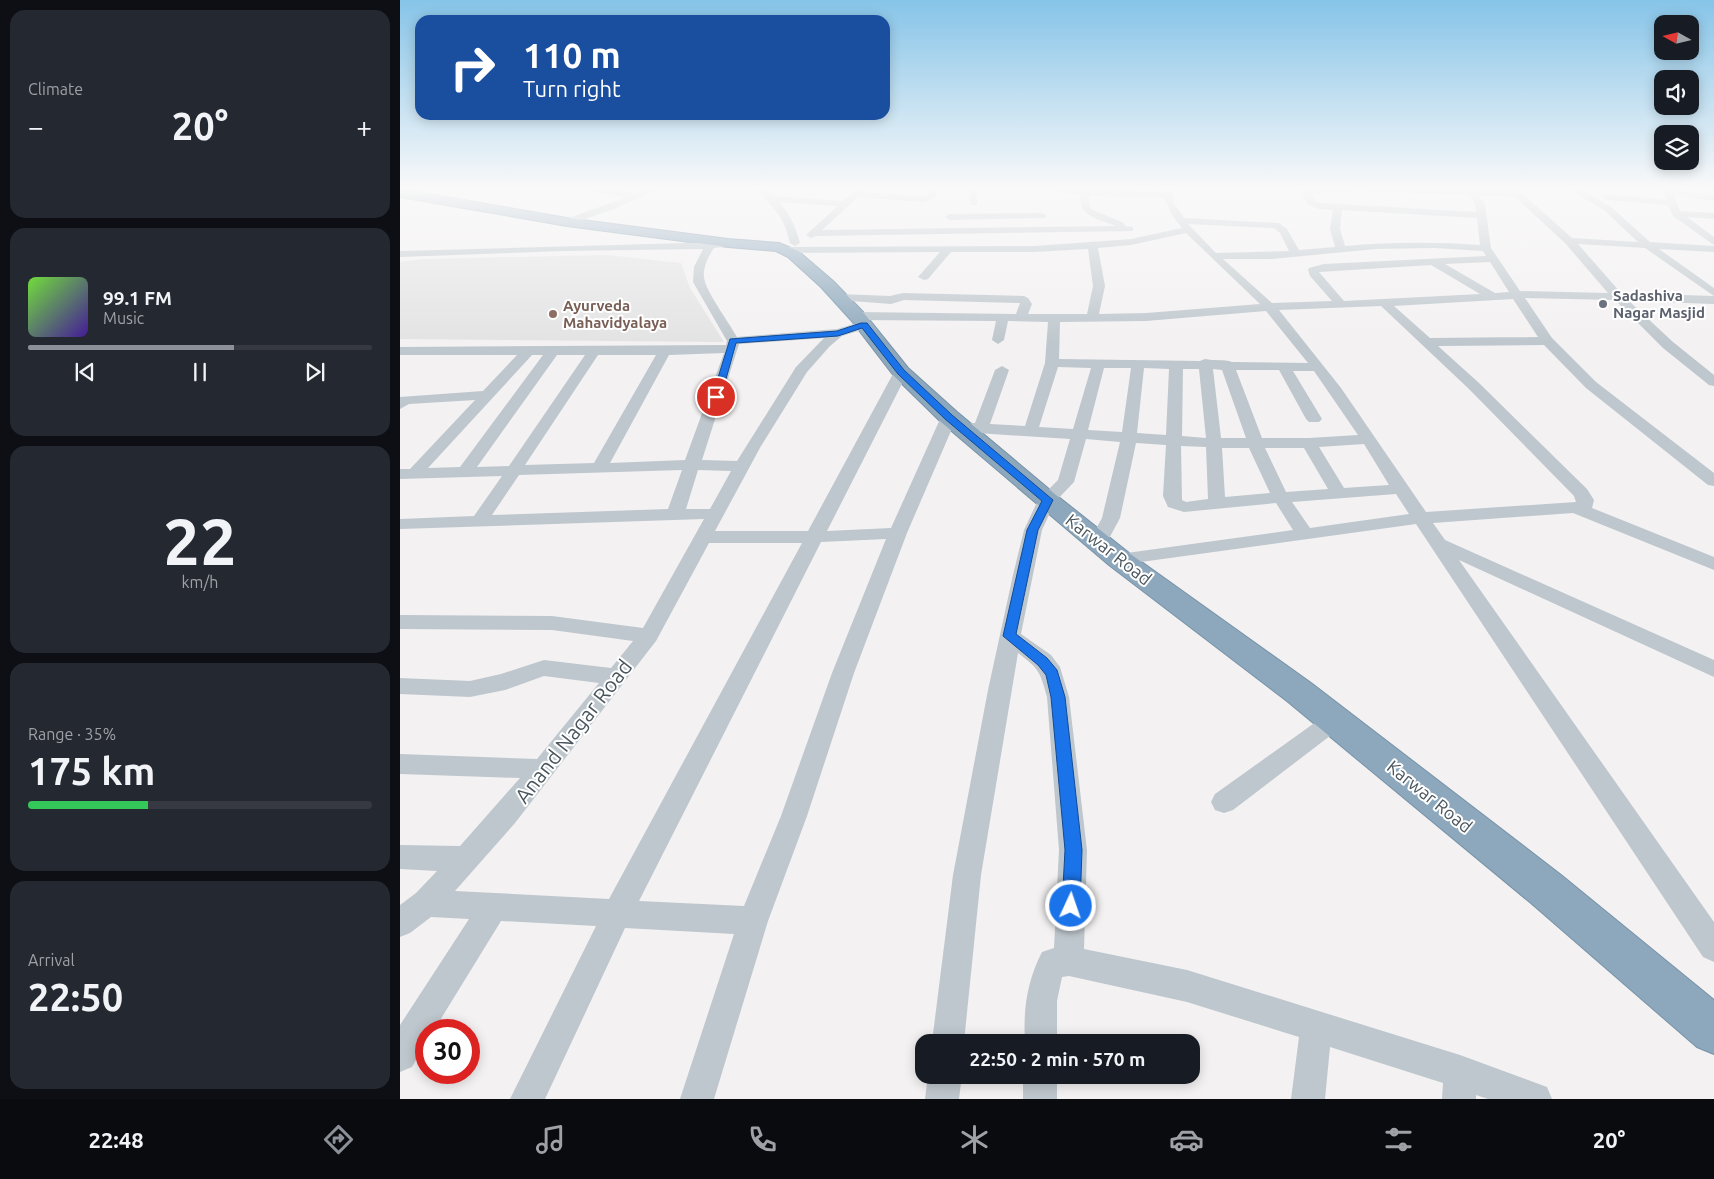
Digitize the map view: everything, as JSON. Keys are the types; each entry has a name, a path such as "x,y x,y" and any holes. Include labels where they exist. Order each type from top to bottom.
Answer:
{"highway":[{"path":"688,240 719,245 787,247"},
{"name":"Karwar Road","path":"787,247 839,297 853,325 901,372 964,424 1047,500 1119,559 1335,720 1546,889 1714,1030"}],"street":[{"path":"787,247 789,240"},
{"path":"787,247 800,240"},
{"path":"787,247 948,250 1093,246 1139,240"},
{"path":"1174,240 1208,251 1296,254 1340,248 1405,245 1486,248"},
{"path":"1198,240 1269,307 1319,367 1714,946"},
{"path":"1289,240 1296,254"},
{"path":"1338,240 1340,248"},
{"path":"1486,240 1486,248 1492,259 1548,341 1591,385 1714,481"},
{"path":"1643,240 1709,286 1714,293"},
{"path":"1569,241 1714,249"},
{"path":"1569,241 1618,297 1668,345 1714,382"},
{"path":"400,254 719,245"},
{"path":"675,514 732,345 699,282 697,272 701,258 719,245"},
{"path":"1092,318 1099,286 1093,246"},
{"path":"924,277 948,250"},
{"path":"1342,305 1314,274 1313,270 1324,267 1492,259"},
{"path":"1432,261 1493,297"},
{"path":"400,351 665,351 732,345 853,325 1003,318 1146,317 1269,307 1384,303 1518,295 1714,300"},
{"path":"839,297 891,300 902,296 1024,300 1026,304 1021,318"},
{"path":"1119,559 1422,518 1584,506 1585,500 1581,493 1474,386 1384,303"},
{"path":"998,340 1003,318"},
{"path":"1031,430 1052,363 1054,318"},
{"name":"Anand Nagar Road","path":"400,923 426,902 506,815 648,636 704,537 714,514 741,466 801,370 825,343 853,325"},
{"path":"1426,342 1548,341"},
{"path":"479,522 594,351"},
{"path":"599,468 665,351"},
{"path":"408,473 527,352"},
{"path":"466,471 552,352"},
{"path":"949,1034 967,875 1010,636 1033,530 1047,500 1066,482 1099,362"},
{"path":"1052,363 1205,363 1319,367"},
{"path":"1098,542 1111,518 1129,438 1138,363"},
{"path":"1205,363 1214,443 1217,504"},
{"path":"1176,364 1172,496 1174,503 1184,507 1401,489"},
{"path":"1227,364 1256,444 1293,519 1305,534"},
{"path":"1283,366 1314,419"},
{"path":"697,1099 753,921 794,816 844,673 898,533 964,424 1002,370"},
{"path":"527,1099 617,914 813,536 901,372"},
{"path":"402,401 486,395"},
{"path":"964,424 1080,435 1214,443 1309,443 1369,439"},
{"path":"1309,443 1339,494"},
{"path":"408,473 692,465 741,466"},
{"path":"1577,508 1714,564"},
{"path":"400,524 714,514"},
{"path":"704,537 898,533"},
{"path":"1439,544 1714,669"},
{"path":"400,622 552,623 648,636"},
{"path":"1010,636 1042,661 1052,674 1058,697 1073,850 1069,961"},
{"path":"400,686 470,689 505,682 544,668 615,677"},
{"path":"1224,802 1335,720"},
{"path":"400,764 543,769"},
{"path":"400,857 466,859"},
{"path":"426,902 753,921"},
{"path":"400,1055 493,907"},
{"path":"1041,1034 1042,994 1046,975 1053,964 1069,961 1187,986 1316,1026 1460,1085 1535,1099"},
{"path":"1308,1099 1316,1026"},
{"path":"942,1099 944,1084"},
{"path":"1040,1084 1040,1099"}],"shaded area":[{"name":"Ayurveda Mahavidyalaya","path":"607,255 681,263 690,288 724,342 400,339 400,262 423,259"}],"place":[{"name":"Sadashiva Nagar Masjid","path":"1603,304"},
{"name":"Ayurveda Mahavidyalaya","path":"553,314"}],"route":[{"path":"716,397 732,350 733,341 838,333 864,325 901,372 948,417 1047,500 1033,530 1010,636 1042,661 1052,674 1058,697 1073,850 1071,906"}]}
